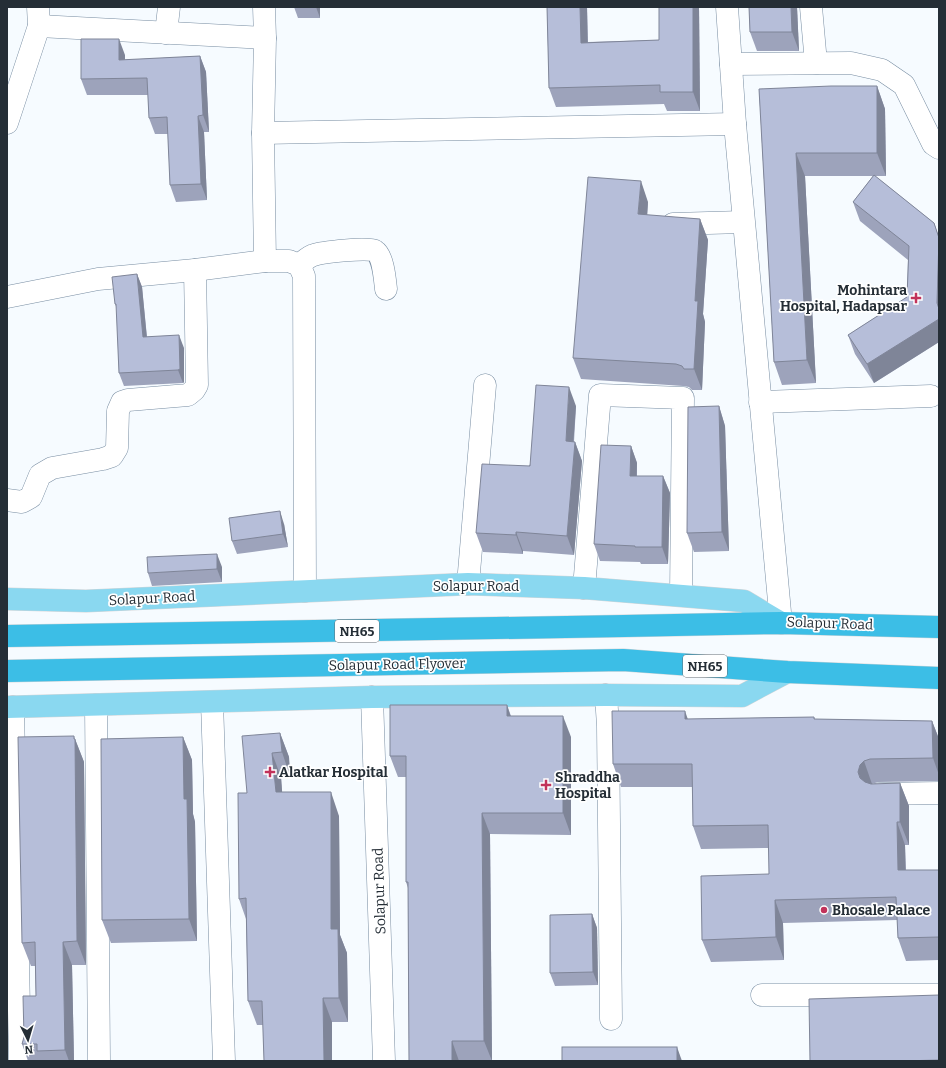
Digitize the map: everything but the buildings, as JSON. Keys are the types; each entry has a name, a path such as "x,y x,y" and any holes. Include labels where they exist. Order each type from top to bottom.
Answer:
{"highway":[{"name":"Solapur Road","path":"781,623 939,627"},
{"name":"NH65","path":"7,636 781,623"},
{"name":"Solapur Road Flyover","path":"7,671 623,660 787,672"},
{"name":"NH65","path":"787,672 939,678"}],"main road":[{"name":"Solapur Road","path":"7,599 86,601 468,584 584,588 744,602 781,623"},
{"path":"10,707 372,698 606,695 742,696 787,672"}],"street":[{"path":"166,33 169,7"},
{"path":"264,7 265,38 263,133 265,261"},
{"path":"727,7 734,124 781,623"},
{"path":"811,7 816,63"},
{"path":"7,123 39,17 166,33 265,38"},
{"path":"731,64 851,63 882,70 904,85 933,144 939,148"},
{"path":"263,133 734,124"},
{"path":"660,224 743,222"},
{"path":"299,266 312,255 367,249 375,251 380,257 386,289"},
{"path":"7,297 98,278 195,270 265,261 289,261 299,266 304,276 305,591"},
{"path":"7,500 22,502 31,497 40,475 52,468 112,456 117,448 118,412 122,402 128,400 188,395 194,390 197,385 195,270"},
{"path":"468,584 485,385"},
{"path":"584,588 600,395 683,398 681,596"},
{"path":"760,402 931,396"},
{"path":"606,695 608,726 611,1019"},
{"name":"Solapur Road","path":"372,698 384,1061"},
{"path":"212,702 224,1061"},
{"path":"96,705 98,1061"},
{"path":"10,707 20,1061"},
{"path":"879,794 939,793"},
{"path":"762,995 939,995"}],"place":[{"name":"Mohintara Hospital, Hadapsar","path":"916,298"},
{"name":"Alatkar Hospital","path":"270,772"},
{"name":"Shraddha Hospital","path":"546,785"},
{"name":"Bhosale Palace","path":"824,910"}]}
